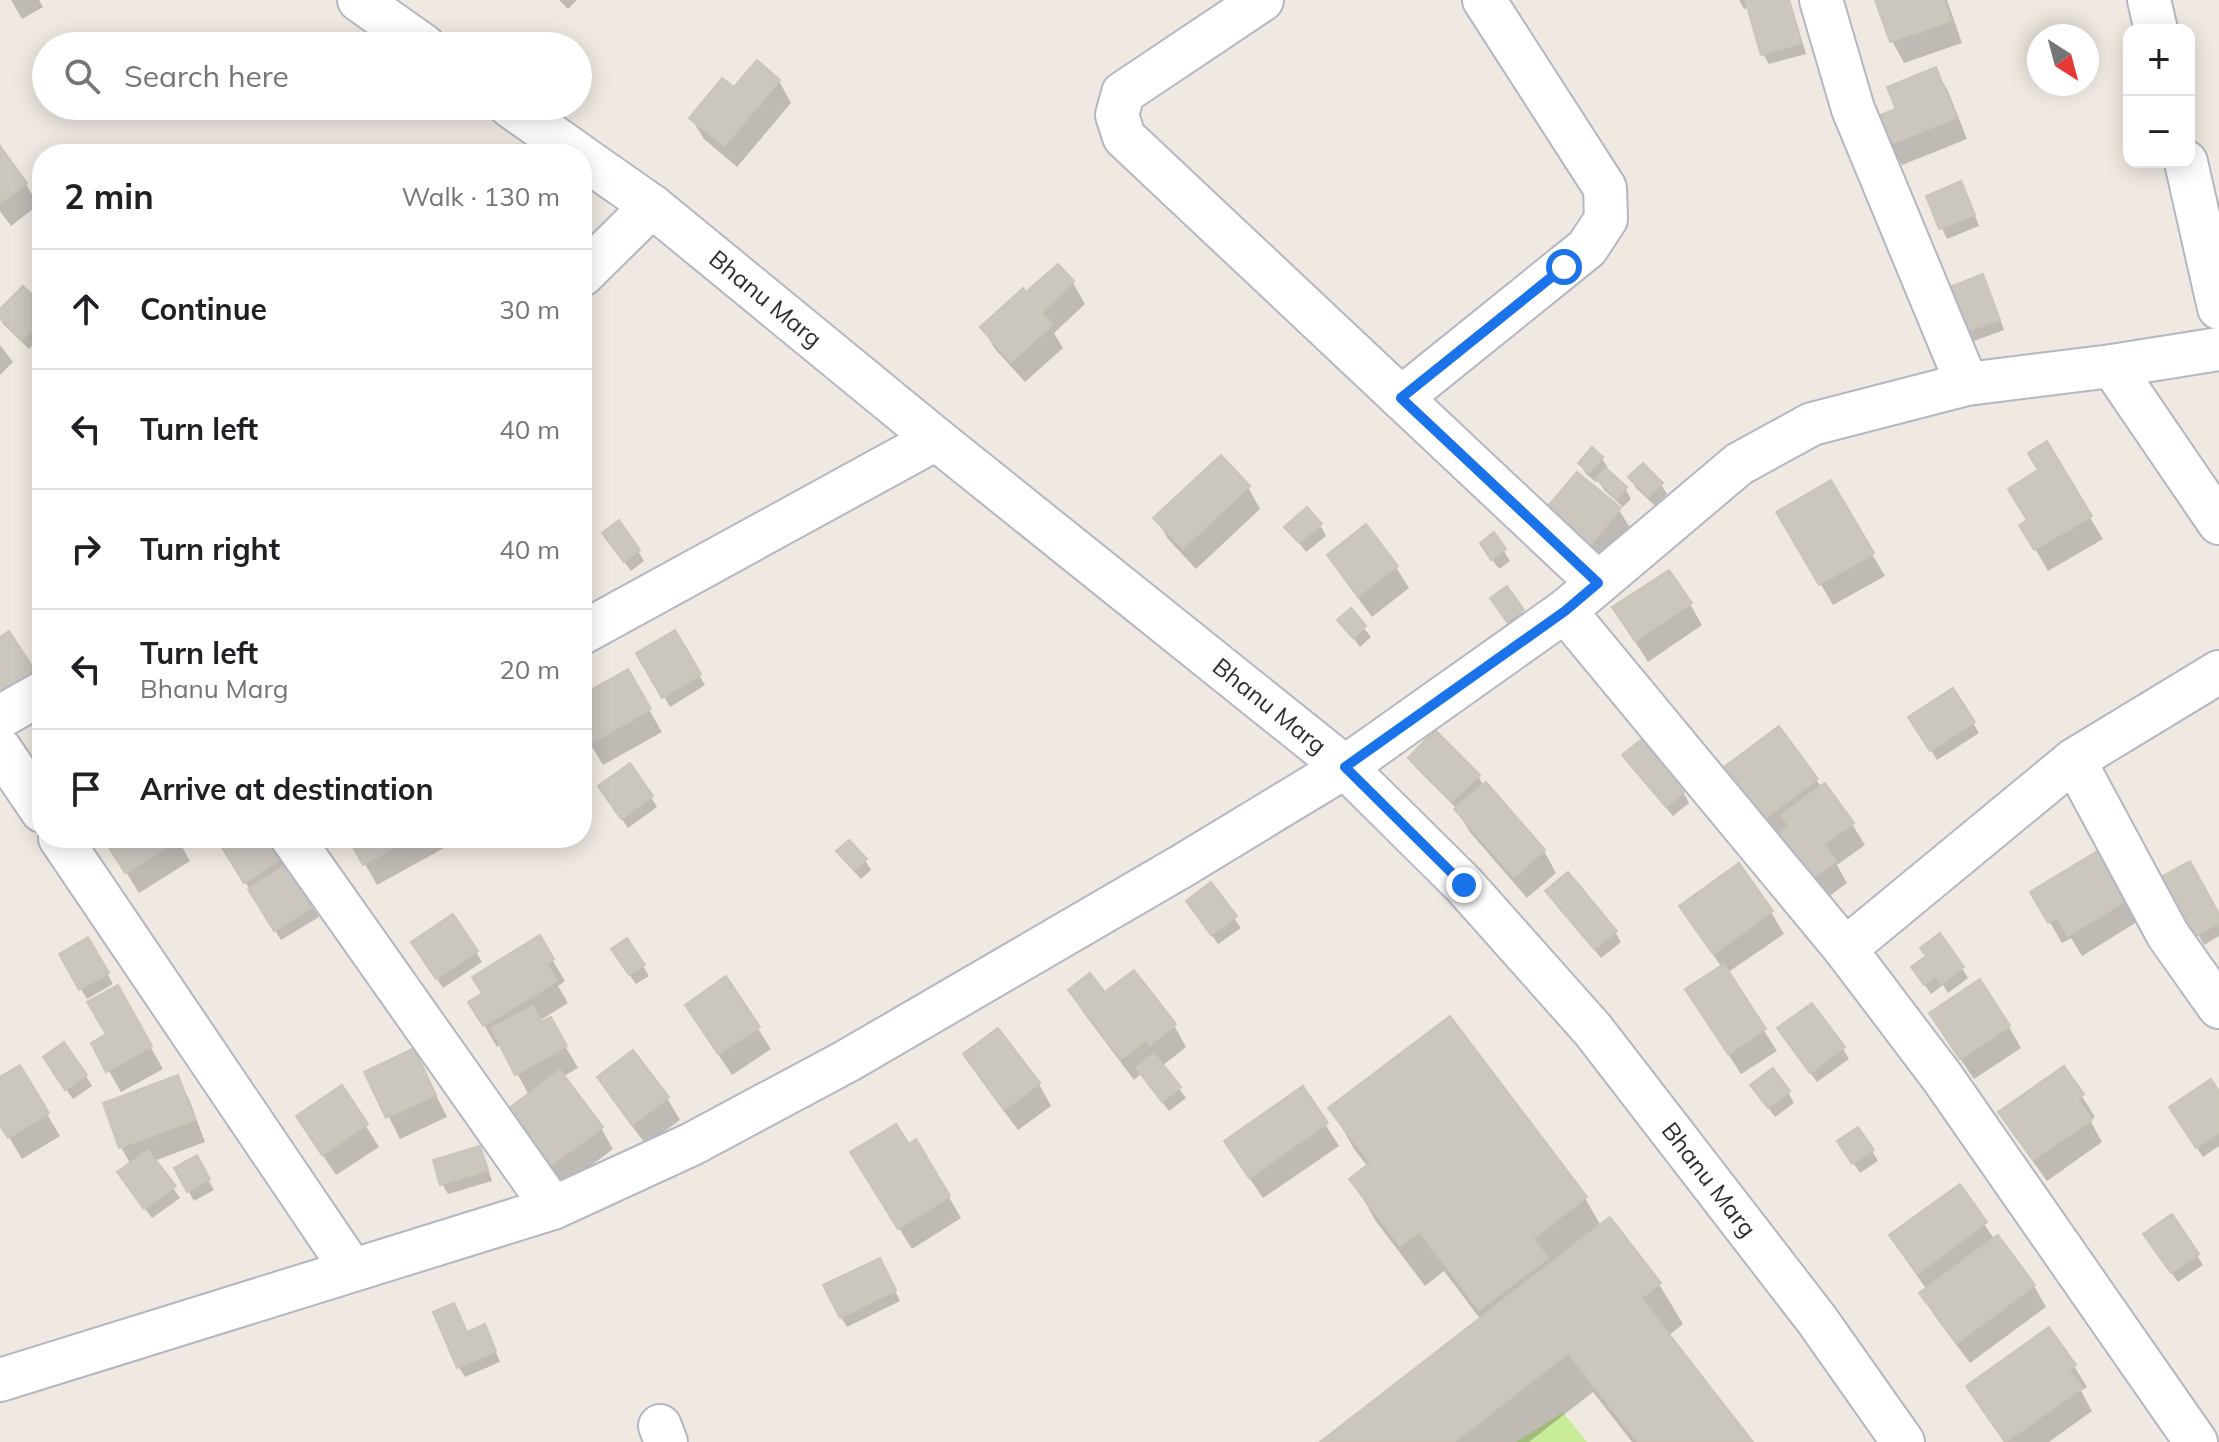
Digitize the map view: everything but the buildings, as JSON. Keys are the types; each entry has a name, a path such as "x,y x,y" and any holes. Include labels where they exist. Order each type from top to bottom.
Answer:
{"street":[{"path":"359,0 404,32"},
{"path":"1262,0 1123,93 1117,115 1124,137 1598,583"},
{"path":"1401,398 1587,248 1606,219 1605,188 1484,0"},
{"path":"1821,0 1853,109 1967,384"},
{"path":"2149,0 2155,24"},
{"name":"Bhanu Marg","path":"530,120 564,144"},
{"name":"Bhanu Marg","path":"592,164 652,206 936,439 1345,767 1464,885 1593,1030 1817,1320 1903,1442"},
{"path":"2187,168 2219,308"},
{"path":"592,265 652,206"},
{"path":"0,1380 553,1208 692,1144 847,1061 1345,767 1565,611 1739,464 1812,424 1967,384 2219,349"},
{"path":"2112,366 2219,523"},
{"path":"592,628 936,439"},
{"path":"1565,611 1845,949 1942,1077 2196,1442"},
{"path":"1845,949 2074,760 2219,672"},
{"path":"0,717 32,699"},
{"path":"0,749 32,796"},
{"path":"2074,760 2168,935 2219,1007"},
{"path":"67,848 352,1270"},
{"path":"299,848 553,1208"}],"green space":[{"path":"1563,1412 1587,1442 1516,1442"}],"route":[{"path":"1464,885 1345,767 1565,611 1598,583 1401,398 1564,267"}]}
